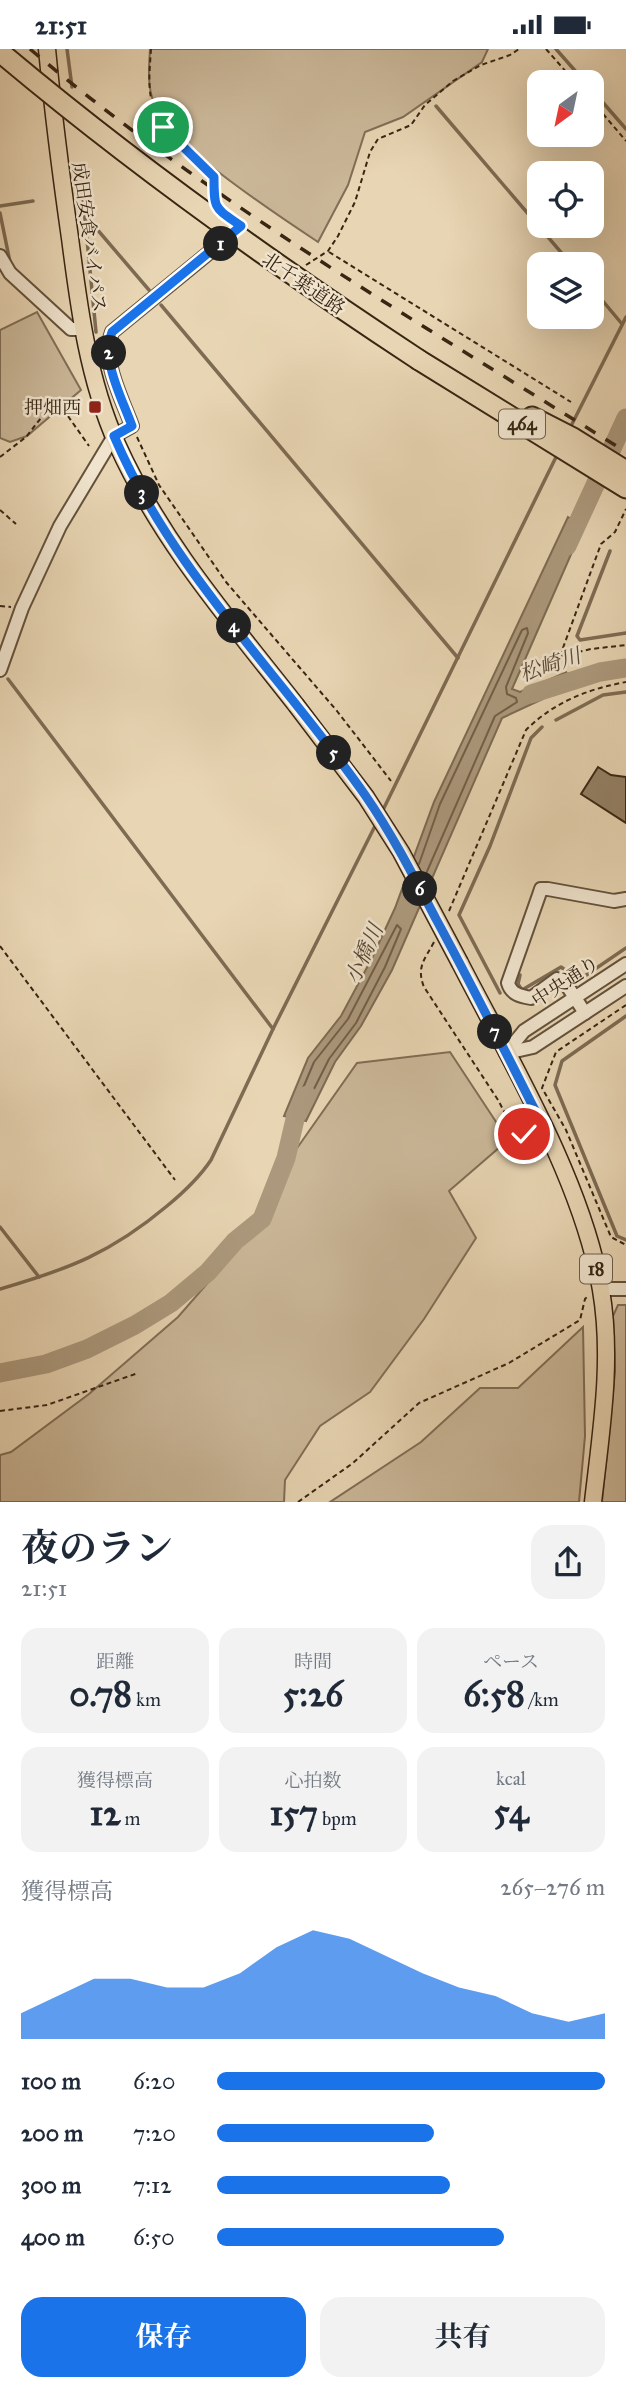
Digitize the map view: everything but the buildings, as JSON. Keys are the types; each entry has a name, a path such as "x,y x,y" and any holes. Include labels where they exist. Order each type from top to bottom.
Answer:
{"highway":[{"name":"北千葉道路","path":"0,52 77,117 239,239 419,359 626,488"},
{"path":"419,359 573,438 626,471"}],"main road":[{"name":"成田安食バイパス","path":"47,49 56,146 82,330 114,436 148,504 174,547 332,750 401,852 506,1053"},
{"name":"18","path":"506,1053 543,1126 579,1210 601,1289 607,1361 593,1502"}],"street":[{"path":"0,670 22,608 60,526 114,436 132,426 113,373 108,344 112,332 241,226"},
{"path":"0,256 4,273 71,329 82,330"},
{"path":"585,1013 566,984 557,979 531,997 519,996 510,989 508,983 541,889 614,901 626,899"},
{"name":"中央通り","path":"506,1053 524,1031 626,964"},
{"name":"中央通り","path":"506,1053 533,1047 626,985"},
{"path":"601,1289 626,1289"}],"path":[{"path":"151,49 150,96 155,113 176,142 199,160 214,177 214,203"},
{"path":"519,49 481,65 466,76 453,81 425,106 411,125 378,139 370,152 355,202 328,251 571,402"},
{"path":"546,49 564,70"},
{"path":"604,115 626,141"},
{"path":"0,457 26,437 56,399 89,446"},
{"path":"132,426 159,485 226,582 337,711 391,781"},
{"path":"626,509 615,532 601,544 560,656 626,645"},
{"path":"0,510 16,524"},
{"path":"450,911 526,730 539,716 583,692 626,682"},
{"path":"439,932 421,965 419,975 424,987 498,1100 515,1132 524,1134 543,1126"},
{"path":"0,946 175,1180"},
{"path":"626,1005 556,1052 542,1088 566,1130 611,1237 626,1245"},
{"path":"298,1502 353,1463 419,1403 509,1363 580,1320 584,1299 601,1289"},
{"path":"0,1411 47,1405 138,1373"}],"shaded area":[{"path":"150,49 488,49 482,62 403,117 365,132 348,185 318,242 234,184 169,130 158,113 150,90"},
{"path":"37,312 81,390 27,436 10,442 0,438 0,330"},
{"path":"450,1052 508,1140 449,1191 476,1238 424,1319 370,1392 320,1426 285,1480 284,1502 0,1502 0,1455 11,1452 89,1394 178,1317 253,1231 295,1151 357,1063"},
{"path":"618,1305 626,1305 626,1502 602,1502 615,1372 613,1316"},
{"path":"583,1327 585,1436 579,1502 330,1502 421,1442 480,1388 518,1388"}],"water":[{"path":"568,517 583,527 512,689 520,692 567,672 543,699 502,718 392,970 361,1026 335,1062 306,1121 284,1116 308,1058 341,1016 371,960 395,908 434,802"}],"waterway":[{"path":"67,49 72,87"},
{"path":"556,49 574,70"},
{"path":"604,104 626,129"},
{"path":"436,106 561,252"},
{"path":"82,188 96,332"},
{"path":"0,206 33,201"},
{"path":"78,207 149,290"},
{"path":"0,213 10,262"},
{"path":"604,302 622,324"},
{"path":"161,305 458,658"},
{"path":"570,428 626,317"},
{"name":"小橋川","path":"567,546 626,418"},
{"path":"381,814 558,453"},
{"path":"610,551 577,636 580,640 626,633"},
{"name":"松崎川","path":"531,694 600,672 626,668"},
{"path":"8,679 273,1029"},
{"path":"556,720 603,695 626,692"},
{"path":"500,993 459,915 490,846 531,738 542,727"},
{"path":"0,1289 47,1274 108,1248 167,1206 201,1173 211,1160 376,824"},
{"path":"520,975 518,984 522,990 561,967 579,980 626,948"},
{"path":"626,1016 562,1061 555,1085 617,1236 626,1240"},
{"name":"小橋川","path":"0,1373 46,1364 87,1349 171,1303 208,1272 235,1241 262,1219 286,1158 296,1115 307,1095"},
{"path":"0,1227 39,1277"}],"railway":[{"path":"30,49 100,106 245,211 396,310 626,452"}],"place":[{"name":"押畑西","path":"95,407"}],"route":[{"path":"163,127 214,177 214,203 217,209 241,226 112,332 108,344 113,373 132,426 114,436 148,504 174,547 332,750 401,852 543,1126 524,1134"}]}
